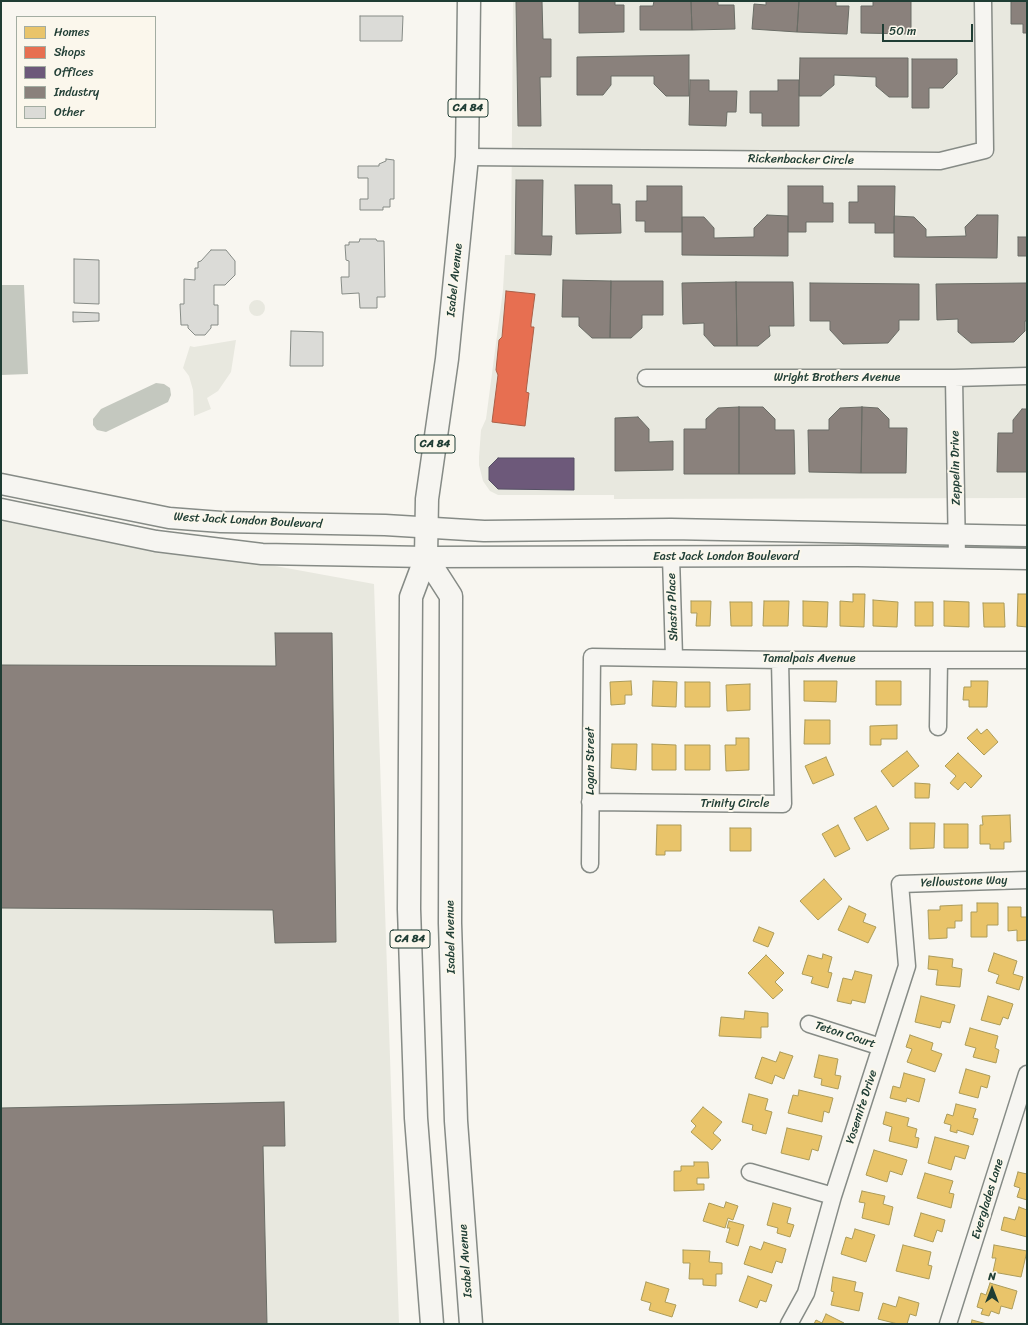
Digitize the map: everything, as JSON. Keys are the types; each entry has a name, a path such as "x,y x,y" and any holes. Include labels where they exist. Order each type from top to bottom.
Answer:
{"highway":[{"name":"Isabel Avenue","path":"432,1324 416,1118 409,909 411,597 426,557 427,499 447,360 467,157 469,1"},
{"name":"Isabel Avenue","path":"426,557 451,596 451,931 456,1121 471,1324"}],"main road":[{"name":"West Jack London Boulevard","path":"1,484 169,518 221,522 385,525 426,528"},
{"path":"1,509 156,542 212,550 262,554 426,557"},
{"path":"426,528 484,531 671,529 1027,536"},
{"name":"East Jack London Boulevard","path":"426,557 671,558 857,556 1027,559"}],"street":[{"name":"Rickenbacker Circle","path":"467,157 940,161 985,150 983,1"},
{"name":"Wright Brothers Avenue","path":"646,378 954,378 1027,376"},
{"name":"Zeppelin Drive","path":"954,378 957,558"},
{"name":"Shasta Place","path":"671,558 674,657"},
{"name":"Tamalpais Avenue","path":"592,657 674,657 780,660 1027,660"},
{"name":"Logan Street","path":"590,864 592,657"},
{"name":"Trinity Circle","path":"590,802 783,804 780,660"},
{"path":"938,727 939,660"},
{"name":"Yellowstone Way","path":"900,884 1027,880"},
{"name":"Yosemite Drive","path":"789,1324 806,1293 833,1196 907,966 900,884"},
{"name":"Teton Court","path":"809,1024 881,1047"},
{"name":"Everglades Lane","path":"948,1324 1027,1074"},
{"path":"750,1172 833,1196"}],"shaded area":[{"path":"513,1 1027,1 1027,498 614,499 614,495 498,495 490,491 483,481 479,465 479,457 481,430 486,419 503,290 505,255 511,255"},
{"path":"1,285 24,285 28,374 1,375"},
{"path":"257,300 263,302 265,308 263,314 257,316 251,314 249,308 251,302"},
{"path":"236,340 231,372 218,391 207,398 211,409 194,416 193,390 189,376 183,368 190,346 194,347"},
{"path":"156,383 164,384 170,388 171,395 168,402 106,432 97,430 93,425 93,419 101,409"},
{"path":"1,516 374,584 399,1324 1,1324"}],"building: Homes":[{"path":"853,594 865,594 864,627 840,626 840,601 853,602"},
{"path":"1018,594 1027,594 1027,627 1017,626"},
{"path":"873,600 898,602 897,627 873,626"},
{"path":"691,601 711,601 710,626 696,626 697,613 691,613"},
{"path":"764,601 789,601 788,626 763,626"},
{"path":"803,601 828,602 827,627 803,626"},
{"path":"944,601 969,602 969,627 944,626"},
{"path":"730,602 752,602 752,626 731,626"},
{"path":"915,602 933,602 933,626 915,626"},
{"path":"983,603 1004,603 1005,627 984,627"},
{"path":"631,681 632,695 625,695 625,704 611,705 610,682"},
{"path":"653,681 677,682 676,707 652,706"},
{"path":"804,681 837,681 836,702 804,701"},
{"path":"876,681 901,681 901,705 876,705"},
{"path":"971,681 988,681 987,707 969,707 969,700 963,700 964,687 971,687"},
{"path":"685,682 710,682 710,707 685,707"},
{"path":"750,684 750,710 727,711 726,685"},
{"path":"805,720 830,720 830,744 804,744"},
{"path":"897,725 897,739 881,739 881,745 870,745 870,726"},
{"path":"977,729 981,734 987,729 998,742 984,755 967,738"},
{"path":"736,738 749,738 749,770 726,771 725,745 736,745"},
{"path":"612,744 637,744 636,770 611,768"},
{"path":"652,744 676,745 676,770 652,770"},
{"path":"685,745 710,745 710,770 685,770"},
{"path":"907,751 919,766 893,787 881,771"},
{"path":"958,753 982,776 971,788 965,782 958,790 950,783 956,776 945,766"},
{"path":"826,757 834,775 813,784 805,766"},
{"path":"915,783 930,784 929,798 915,798"},
{"path":"876,806 889,829 867,841 854,818"},
{"path":"1010,815 1011,842 1004,842 1004,849 990,849 990,844 980,844 980,825 983,825 982,816"},
{"path":"910,823 935,823 934,848 910,849"},
{"path":"944,824 968,824 968,848 944,848"},
{"path":"657,825 681,825 681,851 665,851 665,855 656,855"},
{"path":"838,825 850,849 835,857 822,834"},
{"path":"730,828 751,828 751,851 730,851"},
{"path":"824,879 842,899 818,920 800,901"},
{"path":"977,903 998,903 998,925 987,925 987,937 971,937 971,912 977,912"},
{"path":"962,905 962,921 955,921 955,928 947,928 947,938 929,939 928,910 940,910 940,906"},
{"path":"849,906 866,914 863,922 876,927 868,943 838,930"},
{"path":"1008,907 1021,907 1021,917 1027,917 1027,940 1017,941 1017,930 1008,931"},
{"path":"759,927 774,933 768,947 753,941"},
{"path":"994,953 1017,961 1013,974 1023,977 1019,990 996,983 999,975 988,971"},
{"path":"823,954 832,957 828,972 832,973 828,988 811,983 813,977 802,974 808,955 822,959"},
{"path":"766,955 784,973 775,982 783,990 773,999 748,973"},
{"path":"929,956 953,959 952,967 962,969 960,987 936,985 938,970 928,969"},
{"path":"855,971 872,975 865,1003 852,1000 851,1004 837,1001 843,978 852,980"},
{"path":"921,996 955,1005 950,1023 942,1021 940,1028 915,1022"},
{"path":"988,996 1013,1004 1008,1019 1003,1017 1000,1025 981,1020"},
{"path":"745,1011 768,1013 768,1027 761,1027 761,1038 719,1036 721,1017 744,1019"},
{"path":"970,1028 998,1036 995,1048 999,1050 996,1063 973,1057 976,1048 965,1045"},
{"path":"910,1035 933,1043 931,1050 942,1054 935,1072 907,1062 912,1049 906,1047"},
{"path":"780,1052 793,1056 784,1079 775,1075 772,1084 755,1078 762,1057 776,1062"},
{"path":"819,1055 838,1059 835,1075 841,1076 838,1089 821,1085 822,1079 814,1077"},
{"path":"966,1069 990,1076 987,1088 981,1086 978,1098 959,1093"},
{"path":"904,1073 925,1079 919,1102 907,1098 906,1102 890,1098 893,1086 900,1088"},
{"path":"799,1090 833,1098 829,1113 824,1111 822,1122 788,1113 793,1095 798,1096"},
{"path":"749,1094 768,1099 765,1110 772,1112 766,1134 752,1130 753,1125 742,1122"},
{"path":"956,1104 976,1109 973,1118 978,1119 973,1135 957,1130 957,1133 950,1131 951,1125 944,1123 947,1114 953,1116"},
{"path":"703,1107 722,1122 713,1133 721,1140 712,1150 691,1132 696,1126 691,1121"},
{"path":"886,1112 909,1118 907,1126 917,1129 915,1137 919,1138 917,1148 889,1141 892,1127 883,1124"},
{"path":"787,1128 822,1136 818,1151 812,1149 809,1160 781,1153"},
{"path":"935,1137 969,1146 965,1159 955,1156 951,1170 928,1163"},
{"path":"874,1150 907,1160 902,1175 890,1171 887,1182 866,1175"},
{"path":"694,1162 708,1162 709,1178 697,1178 697,1184 704,1184 704,1190 674,1191 674,1171 681,1171 681,1166 694,1166"},
{"path":"1018,1172 1027,1174 1027,1200 1017,1197 1020,1188 1014,1186"},
{"path":"925,1173 953,1181 949,1193 954,1194 951,1208 917,1198"},
{"path":"862,1191 885,1196 883,1204 893,1207 889,1225 862,1218 865,1203 859,1202"},
{"path":"726,1202 738,1206 733,1220 728,1218 725,1228 703,1221 709,1203 724,1208"},
{"path":"773,1203 791,1208 787,1223 794,1225 790,1237 777,1233 778,1228 767,1225"},
{"path":"1019,1207 1027,1210 1027,1237 1001,1230 1004,1217 1015,1220"},
{"path":"921,1213 945,1220 942,1232 937,1230 933,1242 914,1236"},
{"path":"729,1221 744,1225 738,1246 726,1242 730,1228 727,1228"},
{"path":"855,1229 875,1235 866,1262 841,1254 846,1237 852,1239"},
{"path":"764,1242 786,1249 782,1263 776,1261 772,1273 744,1264 750,1246 761,1250"},
{"path":"903,1245 931,1252 928,1265 932,1266 929,1279 896,1271"},
{"path":"994,1245 1027,1251 1021,1277 993,1272 996,1258 992,1258"},
{"path":"683,1250 710,1251 709,1262 722,1263 722,1274 716,1274 716,1286 703,1285 703,1279 689,1279 690,1263 683,1263"},
{"path":"748,1276 772,1285 766,1302 760,1300 757,1308 739,1301"},
{"path":"833,1277 856,1282 854,1291 863,1293 859,1311 831,1305 834,1292 831,1291"},
{"path":"646,1282 669,1289 665,1302 676,1305 672,1317 649,1310 651,1303 641,1300"},
{"path":"990,1283 1017,1291 1012,1309 1001,1306 999,1314 991,1311 989,1316 981,1314 983,1309 977,1307 981,1293 986,1295"},
{"path":"899,1297 919,1303 916,1316 910,1314 907,1324 898,1324 878,1319 883,1303 896,1307"},
{"path":"826,1314 844,1324 814,1324 816,1320 822,1323"},
{"path":"972,1320 987,1324 971,1324"}],"building: Shops":[{"path":"506,291 535,294 531,324 531,327 534,327 526,392 529,393 525,426 492,422 498,375 496,370 499,340 502,337"}],"building: Offices":[{"path":"498,458 574,458 574,490 498,489 489,480 489,467"}],"building: Industry":[{"path":"516,1 542,1 543,39 551,39 551,77 540,77 541,126 518,126"},
{"path":"579,1 615,1 615,5 624,5 624,32 579,33"},
{"path":"654,1 691,1 692,30 640,30 640,6 653,6"},
{"path":"691,1 718,1 718,5 734,5 735,29 692,30"},
{"path":"766,1 799,1 797,32 752,29 754,4 766,5"},
{"path":"799,1 836,1 836,6 849,6 847,34 797,32"},
{"path":"873,1 911,1 911,34 861,33 861,6 873,6"},
{"path":"1011,1 1027,1 1027,33 1023,33 1023,24 1011,24"},
{"path":"689,55 689,96 666,96 654,84 654,76 611,76 611,85 603,95 577,95 577,57"},
{"path":"800,58 908,58 908,97 889,97 876,86 876,77 834,75 834,85 821,96 799,96"},
{"path":"912,59 957,59 957,74 943,88 929,88 929,108 912,108"},
{"path":"690,80 709,80 709,91 737,91 736,112 727,112 726,126 689,125"},
{"path":"778,80 799,80 799,126 762,126 762,113 750,113 750,91 778,91"},
{"path":"516,180 543,180 542,236 552,236 551,255 515,254"},
{"path":"575,185 612,185 612,204 620,204 621,233 576,234"},
{"path":"647,186 682,186 682,232 645,232 645,221 636,221 636,201 647,201"},
{"path":"788,186 823,186 823,203 833,203 833,222 806,222 806,232 788,232"},
{"path":"858,186 895,186 894,233 875,233 875,223 849,223 849,202 858,202"},
{"path":"767,215 788,216 788,256 682,255 682,217 704,217 714,228 714,238 754,237 754,228"},
{"path":"977,215 998,215 997,258 894,257 894,216 914,217 926,229 926,237 966,236 965,227"},
{"path":"1018,237 1027,237 1027,256 1018,256"},
{"path":"563,280 611,281 610,338 592,338 579,326 579,317 562,317"},
{"path":"611,281 663,281 663,315 642,315 642,328 631,338 610,338"},
{"path":"736,282 737,346 714,346 704,335 704,323 683,324 682,283"},
{"path":"736,282 793,282 794,326 769,326 770,336 758,346 737,346"},
{"path":"810,283 919,284 919,320 899,320 899,330 888,343 843,344 830,330 830,321 810,321"},
{"path":"1027,283 1027,321 1025,321 1025,331 1014,342 971,343 958,332 958,319 937,320 936,284"},
{"path":"739,407 739,474 684,474 684,429 706,429 706,419 718,408"},
{"path":"739,407 763,407 775,419 775,430 794,430 795,474 739,474"},
{"path":"862,407 861,473 809,472 808,430 829,430 829,419 840,408"},
{"path":"862,407 878,408 889,419 889,428 907,428 906,473 861,473"},
{"path":"1022,409 1027,409 1027,472 997,472 998,433 1013,433 1013,420"},
{"path":"638,417 649,429 649,442 673,441 673,470 615,471 615,418"},
{"path":"275,633 332,633 336,942 275,943 273,910 1,908 1,665 276,666"},
{"path":"284,1102 285,1146 263,1146 267,1324 1,1324 1,1108"}],"building: Other":[{"path":"360,16 403,16 402,41 360,41"},
{"path":"386,159 394,160 394,199 390,199 390,207 383,207 383,210 360,210 360,199 368,199 368,178 358,178 358,166 379,166 379,164 386,161"},
{"path":"360,239 376,239 377,241 384,241 385,297 377,297 377,308 360,308 359,293 342,294 341,277 349,277 349,261 346,260 345,245 349,245 349,242 359,242"},
{"path":"211,250 226,250 235,261 235,275 225,285 214,285 214,305 218,305 218,325 211,325 211,328 205,335 195,335 188,328 188,325 181,325 180,304 184,304 184,279 195,280 195,268 198,268 198,262 201,261"},
{"path":"74,259 99,260 99,304 74,303"},
{"path":"73,312 99,313 99,321 73,322"},
{"path":"291,331 323,332 323,366 290,366"}]}
